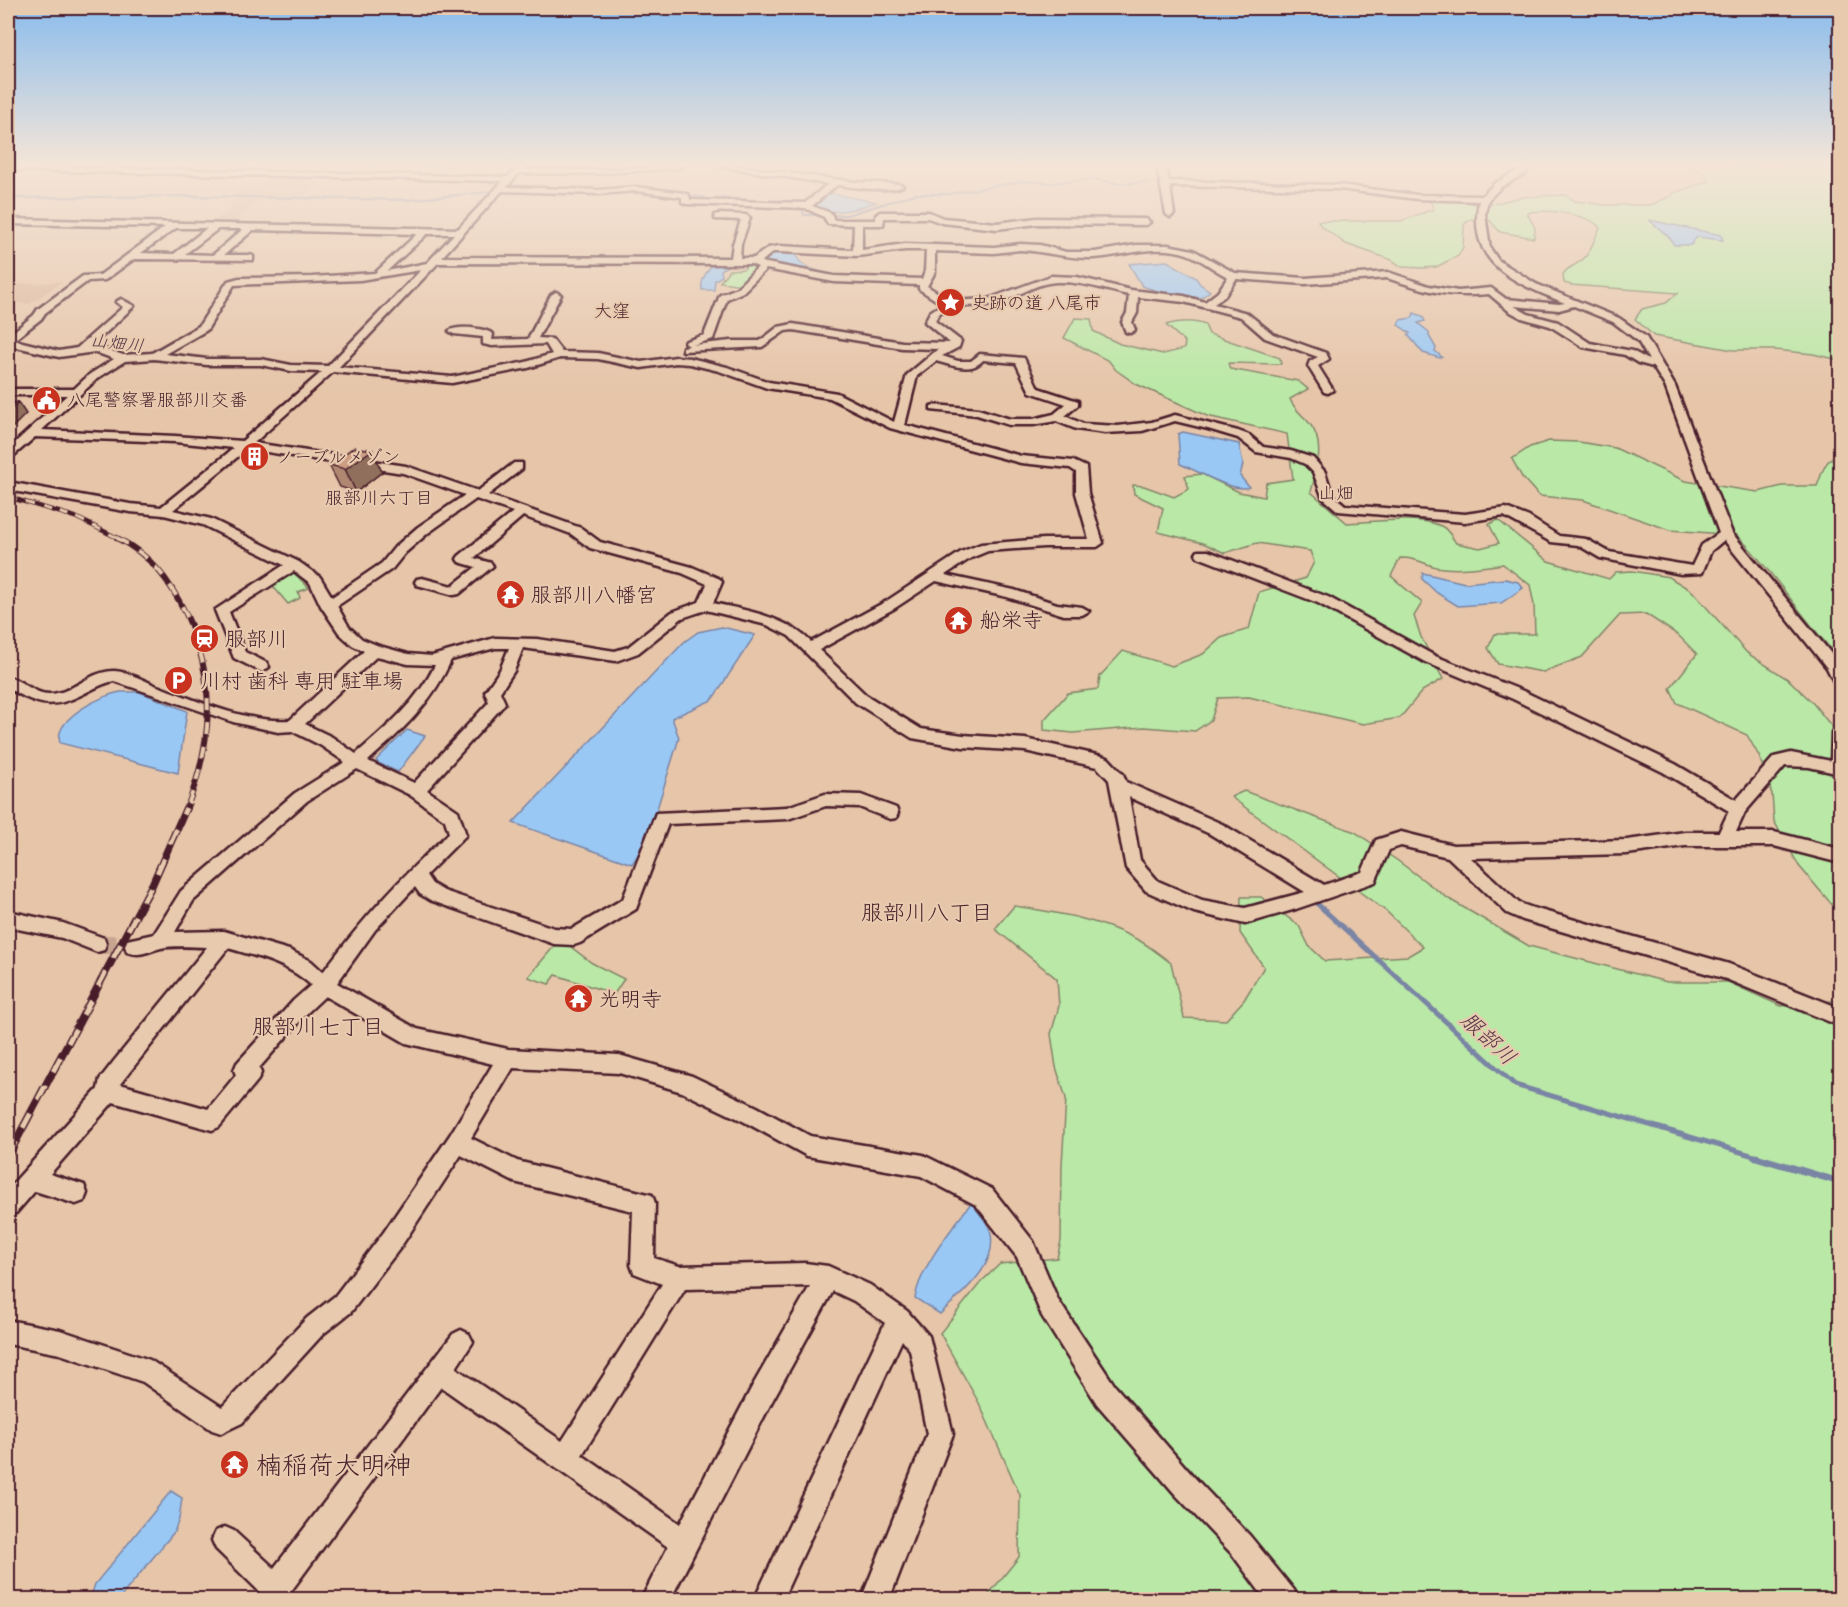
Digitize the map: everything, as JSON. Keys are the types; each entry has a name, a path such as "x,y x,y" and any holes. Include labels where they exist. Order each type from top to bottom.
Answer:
{"street":[{"path":"8,341 38,317 41,311 86,278 102,278 152,241"},
{"path":"176,257 197,241"},
{"path":"215,258 235,241"},
{"path":"378,275 414,241"},
{"path":"164,511 273,422 330,369 453,241"},
{"path":"735,260 738,241"},
{"path":"857,241 857,253"},
{"path":"1144,241 1149,248"},
{"path":"1485,241 1486,248 1495,261 1533,286 1631,329 1642,339 1670,386 1726,534 1833,666 1840,680"},
{"path":"676,360 692,342 709,337 723,297 740,290 771,250 857,253 905,248 994,250 1040,248 1066,255 1095,255 1149,248 1190,252 1233,276 1305,281 1388,275 1427,288 1458,294 1491,291 1526,316 1554,324 1587,345 1628,353 1642,361 1658,365"},
{"path":"931,248 930,272 922,282 922,287 949,304"},
{"path":"132,256 250,258"},
{"path":"154,356 203,327 231,284 239,280 316,280 398,274 434,263 735,260 834,279 922,282"},
{"path":"1207,306 1222,294 1233,276"},
{"path":"894,426 901,423 912,375 956,341 930,322 933,314 949,304 989,302 1050,279 1077,280 1134,294 1168,296 1244,315 1248,317 1252,325 1269,337 1322,355 1324,359 1313,366 1328,390"},
{"path":"1130,330 1127,322 1132,314 1134,294"},
{"path":"531,342 556,295"},
{"path":"82,349 129,306 121,302"},
{"path":"1505,302 1559,307 1575,303"},
{"path":"687,349 731,344 762,344 782,329 792,327 902,345 952,346"},
{"path":"454,331 488,334 487,342 492,344 551,343 553,350 560,355"},
{"path":"8,341 47,353 59,354 82,349 96,349 122,358 154,356 207,362 261,362 291,368 330,369 452,380 528,365 560,355 598,356 641,365 676,360 723,369 767,385 833,395 894,426 1021,459 1073,465 1082,470 1082,493 1097,543 1044,543 986,548 966,555 890,605 809,649"},
{"path":"934,357 957,364 974,364 980,357 1020,360 1034,390 1074,403 1058,417 1033,422 1009,422 978,412 935,408"},
{"path":"10,451 94,376 122,358"},
{"path":"8,392 76,392"},
{"path":"1058,417 1068,424 1089,429 1132,428 1157,424 1167,418 1176,418 1244,436 1256,450 1309,461 1320,471 1324,494 1342,508 1465,518 1506,512 1556,538 1581,542 1605,555 1681,570 1697,570 1702,552 1712,541 1726,534"},
{"path":"32,433 175,439 243,445 406,470 576,531 595,545 687,570 715,582 705,605"},
{"path":"328,606 387,566 400,550 423,530 518,466"},
{"path":"8,486 130,508 164,511 207,522 294,565 315,580 344,630 357,642 374,650 408,659 432,661 495,643 518,643 615,656 633,650 677,615 705,605 772,622 794,633 861,699 917,734 963,741 1025,745 1102,762 1117,778 1132,863 1152,886 1200,908 1245,916 1369,877 1382,845 1401,839 1453,852 1627,847 1685,839 1774,839 1840,856"},
{"path":"422,582 454,591 486,566 464,559 522,511"},
{"path":"1203,554 1323,600 1430,659 1518,696 1669,768 1738,808"},
{"path":"262,667 239,655 222,610 294,565"},
{"path":"935,576 1011,594 1068,613 1082,611"},
{"path":"416,791 497,703 492,692 507,671 518,643"},
{"path":"8,682 43,699 54,699 74,692 102,677 115,676 240,719 284,728 294,725 374,650"},
{"path":"160,940 187,896 301,797 318,790 356,762 433,685 445,658"},
{"path":"109,1091 212,1120 251,1073 244,1070 301,1006 324,985 369,925 416,874 458,834 452,816 416,791 356,762 326,741 294,725"},
{"path":"1725,838 1738,808 1779,761 1809,760 1839,768 1840,732"},
{"path":"1118,785 1216,829 1322,893"},
{"path":"416,874 426,889 438,896 554,936 574,937 630,904 662,818 788,813 825,800 861,801 890,813"},
{"path":"1453,852 1513,908 1528,915 1729,972 1840,1017"},
{"path":"8,919 63,931 97,944"},
{"path":"109,1091 107,1086 151,1027 224,939"},
{"path":"134,946 146,946 160,940 224,939 282,956 304,967 324,985 412,1037 508,1058 619,1064 641,1070 685,1083 750,1114 807,1146 923,1166 984,1197 1025,1249 1050,1308 1106,1395 1184,1485 1241,1545 1284,1599"},
{"path":"8,1332 60,1342 150,1372 221,1421 233,1414 315,1326 344,1304 392,1240 458,1142 508,1058"},
{"path":"8,1205 109,1091"},
{"path":"458,1142 514,1171 644,1203 642,1265 679,1278 805,1274 828,1277 862,1293 899,1319 921,1344 940,1434 875,1599"},
{"path":"31,1179 76,1193"},
{"path":"656,1599 762,1394 828,1277"},
{"path":"565,1459 679,1278"},
{"path":"768,1599 899,1319"},
{"path":"225,1540 276,1588 324,1521 461,1342"},
{"path":"439,1371 684,1542"}],"shaded area":[{"path":"61,282 30,304 8,302 8,285"}],"green space":[{"path":"1342,241 1463,241 1458,256 1436,267 1424,268 1402,267 1392,260"},
{"path":"1594,241 1840,241 1840,360 1813,354 1775,350 1733,350 1654,336 1635,319 1642,309 1666,303 1678,293 1564,283 1563,274 1583,259"},
{"path":"747,265 759,267 743,285 720,282 729,270 744,269"},
{"path":"1075,318 1091,319 1093,331 1120,344 1163,354 1184,349 1185,342 1166,325 1195,322 1205,325 1209,334 1280,358 1281,364 1228,363 1230,369 1298,381 1308,389 1290,399 1310,424 1318,440 1317,467 1311,492 1347,523 1395,520 1431,523 1446,529 1456,543 1480,548 1499,543 1489,524 1498,520 1548,561 1609,579 1616,572 1632,571 1669,577 1692,591 1747,653 1789,680 1812,702 1840,737 1840,914 1799,866 1774,821 1772,794 1759,756 1747,735 1677,703 1670,688 1697,654 1678,635 1646,614 1620,615 1582,657 1543,672 1498,664 1488,648 1495,634 1535,634 1534,605 1530,585 1503,564 1453,569 1400,558 1391,576 1422,603 1414,616 1421,637 1443,679 1422,691 1400,718 1363,724 1249,697 1218,698 1211,720 1195,731 1144,727 1073,733 1044,730 1044,720 1068,693 1098,689 1100,676 1123,651 1172,666 1203,654 1221,638 1249,629 1259,592 1306,578 1314,562 1310,551 1257,543 1225,553 1203,543 1158,532 1163,508 1134,494 1133,485 1144,486 1174,497 1189,489 1185,476 1202,474 1239,492 1264,497 1266,483 1293,479 1287,434 1207,416 1136,384 1116,370 1109,361 1064,338"},
{"path":"1549,441 1579,442 1615,448 1685,481 1758,492 1782,486 1817,486 1827,462 1840,456 1840,659 1737,535 1670,530 1583,500 1539,496 1522,477 1512,459 1530,447"},
{"path":"294,573 309,588 298,592 300,598 288,604 271,584 285,575"},
{"path":"1244,791 1355,832 1449,899 1529,946 1667,982 1728,982 1781,1006 1840,1000 1840,1599 985,1599 1019,1557 1020,1495 979,1403 940,1333 981,1282 1000,1264 1057,1258 1061,1241 1066,1098 1056,1067 1051,1034 1059,1006 1057,979 995,929 1014,906 1063,914 1110,927 1140,941 1171,963 1184,1018 1226,1020 1244,1000 1264,967 1240,933 1241,897 1261,897 1299,926 1309,946 1325,961 1408,956 1423,947 1387,912 1231,797"},
{"path":"556,944 567,944 592,963 624,979 614,994 556,975 549,984 528,977"}],"water":[{"path":"1672,241 1694,241 1691,245 1674,245"},
{"path":"782,251 795,252 801,263 819,271 809,273 767,262 766,259"},
{"path":"1167,261 1196,278 1210,291 1198,300 1142,286 1129,264"},
{"path":"716,262 734,262 721,270 722,276 715,280 714,290 702,290 705,275"},
{"path":"1414,313 1422,316 1425,321 1418,323 1429,332 1436,348 1435,351 1442,357 1423,353 1408,335 1410,333 1398,325 1400,320 1412,318"},
{"path":"1183,432 1239,444 1243,464 1240,476 1249,487 1234,487 1225,484 1180,464 1178,434"},
{"path":"1423,573 1465,583 1505,579 1518,582 1523,588 1501,603 1458,606 1437,593 1422,579"},
{"path":"722,627 755,635 712,700 672,718 679,738 647,841 632,864 513,823 684,642 698,632"},
{"path":"121,692 140,692 187,711 178,773 60,743 60,734 71,717 91,703"},
{"path":"407,730 425,736 398,772 378,763 376,760"},
{"path":"971,1203 990,1230 989,1258 976,1279 940,1314 915,1298 918,1286 930,1261"},
{"path":"171,1491 182,1498 179,1519 174,1532 119,1599 90,1599 95,1584"}],"building":[{"path":"18,402 8,413 8,403"},
{"path":"354,447 372,450 345,469 329,465"}],"waterway":[{"name":"山畑川","path":"8,345 50,356 59,356"},
{"name":"山畑川","path":"91,351 117,360"},
{"name":"山畑川","path":"143,359 162,359"},
{"name":"服部川","path":"1312,899 1515,1085 1761,1158"},
{"name":"服部川","path":"1756,1157 1840,1182"}],"tunnel":[{"path":"97,944 134,946"}],"railway":[{"path":"8,497 75,517 120,539"},
{"path":"117,538 150,561 173,590 186,614 203,664 207,688 206,736 202,760 186,810"},
{"path":"8,1156 152,885 186,808"}],"place":[{"name":"史跡の道 八尾市","path":"950,303"},
{"name":"八尾警察署服部川交番","path":"46,400"},
{"name":"ノーブルメゾン","path":"255,457"},
{"name":"服部川八幡宮","path":"510,595"},
{"name":"船栄寺","path":"959,620"},
{"name":"服部川","path":"204,639"},
{"name":"川村 歯科 専用 駐車場","path":"179,681"},
{"name":"光明寺","path":"578,999"},
{"name":"楠稲荷大明神","path":"235,1465"}],"district":[{"name":"大窪","path":"612,311"},
{"name":"山畑","path":"1336,493"},
{"name":"服部川六丁目","path":"379,498"},
{"name":"服部川八丁目","path":"927,912"},
{"name":"服部川七丁目","path":"318,1026"}]}
